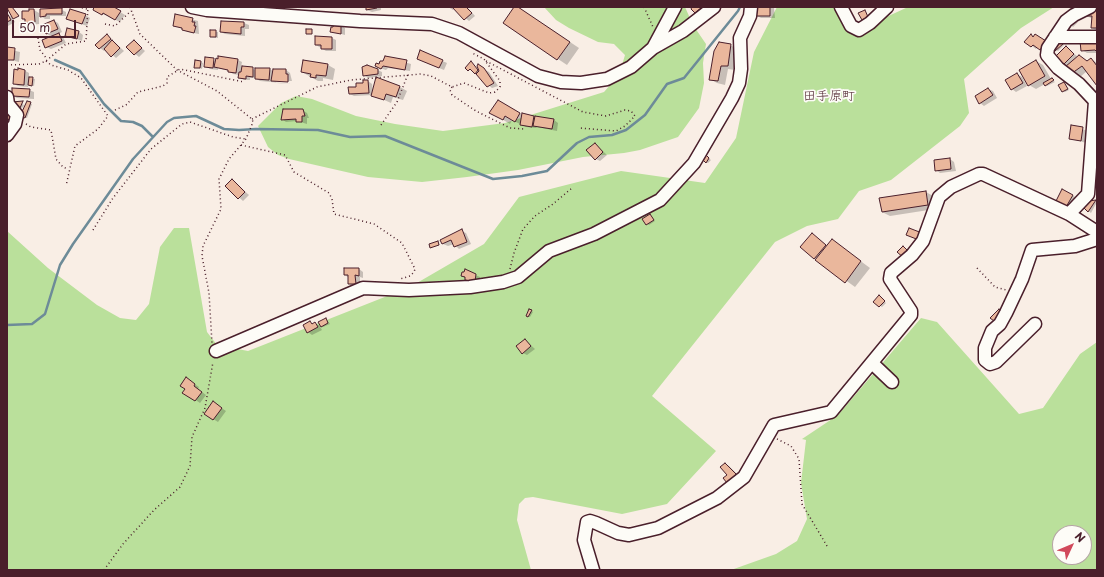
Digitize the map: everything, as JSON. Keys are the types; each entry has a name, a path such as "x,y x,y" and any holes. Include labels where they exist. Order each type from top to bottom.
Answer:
{"street":[{"path":"192,7 207,10 360,21 432,24 465,37 538,76 561,82 581,83 607,79 631,68 653,48 683,32 714,7"},
{"path":"653,48 675,7"},
{"path":"216,351 363,288 409,290 470,287 508,281 518,277 530,269 549,251 601,231 660,200 685,174 705,146 738,83 741,69 740,38 750,16 751,7"},
{"path":"841,7 851,26 859,30 870,23 887,7"},
{"path":"1069,214 1092,194 1095,101 1079,84 1058,68 1047,55 1048,48 1066,21 1090,7"},
{"path":"1055,37 1097,37"},
{"path":"7,97 8,104 17,115 15,124 7,135"},
{"path":"593,570 584,540 588,522 596,523 618,533 629,535 658,528 717,498 744,477 774,425 831,412 911,315 911,311 890,279 891,273 912,255 922,241 935,205 939,197 946,191 979,174 983,174 1069,214 1097,232"},
{"path":"1035,324 996,362 990,364 985,360 985,348 992,331 1000,324 1006,313 1022,279 1029,254 1032,250 1075,246 1097,239"},
{"path":"872,363 892,382"}],"path":[{"path":"7,65 39,64 47,60 66,44 86,41 88,8 78,7"},
{"path":"130,7 140,34 177,70 217,91 252,119"},
{"path":"644,7 651,24 660,35"},
{"path":"105,24 115,26 132,11"},
{"path":"465,37 468,47 474,54 583,112 606,116 625,110 632,111 635,116 625,126 616,131 580,128"},
{"path":"38,38 40,50 51,65 68,70 80,78 108,116 98,129 75,146 68,169 66,186"},
{"path":"252,119 317,87 335,82 408,74 431,76 452,86 464,83 488,93 495,92 500,87 500,81 484,60"},
{"path":"115,110 126,104 138,92 163,86 167,83 167,77 177,70 208,74 244,82"},
{"path":"381,125 397,102 408,74"},
{"path":"452,86 450,90 452,95 476,110 510,128 524,129"},
{"path":"17,115 21,122 31,127 51,130 56,159 63,167 68,169"},
{"path":"104,570 123,544 154,510 180,486 190,466 192,437 205,408 216,351 212,343 209,293 202,256 203,246 221,209 219,179 229,159 246,139 253,122 252,119"},
{"path":"94,230 113,198 151,149 182,124 190,122 233,137 246,139"},
{"path":"241,145 285,155 294,172 329,193 332,200 334,214 374,224 402,243 415,268 414,272 410,276 399,279"},
{"path":"508,281 514,253 523,229 534,216 553,204 572,188"},
{"path":"977,268 995,288 1007,290"},
{"path":"768,435 792,446 799,459 802,504 827,546"}],"green space":[{"path":"544,7 685,7 693,25 706,44 703,63 704,83 699,108 678,137 640,150 624,153 583,157 518,170 422,182 368,177 289,159 278,155 268,147 258,126 281,103 296,96 312,99 356,116 395,124 443,131 505,123 604,92 619,75 625,55 614,44 598,42 569,28 556,20"},
{"path":"777,7 850,7 853,24 882,19 908,7 1054,7 1021,28 964,79 969,113 960,126 891,180 859,191 838,219 807,226 775,242 652,396 716,451 667,504 622,514 533,497 525,498 519,504 517,520 531,570 7,570 7,231 48,268 97,305 120,318 136,320 149,304 160,247 174,228 189,228 207,332 217,345 248,351 410,287 484,244 519,197 621,171 705,183 736,138 754,52"},
{"path":"921,318 937,322 1019,414 1043,408 1080,354 1097,342 1097,570 731,570 776,554 797,541 807,519 801,483 806,440 802,439 838,415"}],"building":[{"path":"12,7 19,16 13,19 7,8"},
{"path":"94,7 114,7 121,11 115,20 103,13 102,15 93,10"},
{"path":"366,7 377,7 377,8 366,10"},
{"path":"452,7 466,7 472,13 464,20"},
{"path":"514,7 518,7 570,42 557,60 503,23"},
{"path":"692,7 702,7 695,13 691,9"},
{"path":"756,7 770,7 770,16 756,16"},
{"path":"62,8 62,14 46,14 46,16 40,17 40,9"},
{"path":"1097,8 1097,28 1091,28 1092,16 1086,16 1087,11"},
{"path":"29,9 34,9 35,22 25,23 25,19 22,19 22,11 29,11"},
{"path":"70,9 86,14 82,24 66,19"},
{"path":"865,10 868,17 862,20 858,13"},
{"path":"7,13 11,20 7,22"},
{"path":"175,14 193,18 192,22 195,22 194,26 196,26 194,33 173,26"},
{"path":"54,20 58,29 46,34 42,25"},
{"path":"221,21 244,22 244,27 241,27 241,34 220,32"},
{"path":"334,24 341,24 341,34 330,32 331,27 333,27"},
{"path":"67,28 79,31 77,39 65,36"},
{"path":"306,29 312,29 312,34 306,34"},
{"path":"210,30 216,30 216,37 210,37"},
{"path":"59,33 62,41 45,48 42,40"},
{"path":"107,34 111,39 99,49 95,45"},
{"path":"1031,34 1033,37 1035,34 1046,41 1040,50 1033,45 1031,47 1024,42"},
{"path":"315,36 332,37 332,49 321,49 321,45 315,45"},
{"path":"112,40 120,48 111,57 104,49"},
{"path":"134,40 142,48 134,55 126,47"},
{"path":"1097,40 1097,52 1095,50 1081,51 1080,41"},
{"path":"1061,41 1063,44 1055,51 1053,49"},
{"path":"719,42 731,44 728,66 721,66 718,81 709,80 714,51"},
{"path":"1066,46 1074,54 1063,65 1055,57"},
{"path":"7,47 15,48 14,60 7,60"},
{"path":"420,50 443,60 439,68 417,59"},
{"path":"1079,55 1087,61 1091,58 1097,66 1097,86 1082,66 1071,74 1065,67"},
{"path":"218,56 238,59 236,73 214,67"},
{"path":"385,56 407,60 405,70 383,66 381,69 375,66 376,63 379,64 380,61 383,61"},
{"path":"205,57 214,58 213,68 204,67"},
{"path":"195,60 201,61 200,68 194,68"},
{"path":"303,60 328,64 326,76 316,75 316,78 310,77 311,74 301,72"},
{"path":"1036,60 1045,76 1028,86 1019,70"},
{"path":"471,61 478,70 475,74 470,69 468,71 465,68"},
{"path":"478,64 484,68 494,83 487,87 476,74 479,71 477,66"},
{"path":"367,65 378,69 378,74 363,76 362,67"},
{"path":"242,66 253,67 253,77 246,76 246,79 238,78"},
{"path":"18,68 25,70 24,85 13,84 14,69 18,70"},
{"path":"255,68 270,68 269,80 255,79"},
{"path":"273,69 286,69 286,74 288,74 288,82 271,81"},
{"path":"1017,73 1023,83 1011,90 1005,80"},
{"path":"29,77 33,77 32,86 28,85"},
{"path":"376,77 400,86 396,97 386,94 384,100 371,96"},
{"path":"1052,78 1054,80 1045,86 1043,83"},
{"path":"363,80 368,80 369,93 349,94 348,87 356,87 356,83 363,83"},
{"path":"1064,82 1068,89 1062,92 1058,85"},
{"path":"12,88 30,89 29,97 12,96"},
{"path":"988,88 993,95 979,104 975,96"},
{"path":"498,100 520,113 515,122 505,116 503,120 489,113"},
{"path":"23,101 20,108 12,105 12,102"},
{"path":"27,101 31,102 25,118 20,116"},
{"path":"283,109 303,109 305,116 302,116 302,122 296,122 296,119 281,120"},
{"path":"7,110 13,115 9,120 7,118"},
{"path":"522,113 534,116 532,127 520,125"},
{"path":"535,116 554,119 552,129 533,126"},
{"path":"1071,125 1083,127 1081,141 1069,139"},
{"path":"595,143 603,152 595,160 586,150"},
{"path":"706,155 709,158 706,163 702,159"},
{"path":"950,158 951,169 935,171 934,160"},
{"path":"232,179 245,192 238,199 225,186"},
{"path":"1062,189 1073,195 1066,207 1056,201"},
{"path":"926,191 928,205 882,212 879,198"},
{"path":"1096,200 1088,212 1084,208 1089,201"},
{"path":"650,214 654,220 646,225 642,219"},
{"path":"909,228 922,233 919,240 906,235"},
{"path":"462,229 467,242 454,247 451,240 442,244 440,240"},
{"path":"812,233 826,245 814,259 800,247"},
{"path":"832,239 861,261 845,283 815,260"},
{"path":"438,241 439,245 430,248 429,244"},
{"path":"903,246 909,252 904,258 897,252"},
{"path":"344,268 359,268 359,276 355,275 356,284 348,284 348,275 344,275"},
{"path":"465,269 476,274 475,282 465,280 465,277 461,276"},
{"path":"879,295 885,301 879,307 873,302"},
{"path":"529,309 532,310 528,317 526,316"},
{"path":"999,309 1002,313 994,321 990,318"},
{"path":"326,318 328,323 321,327 318,322"},
{"path":"310,321 312,324 315,322 318,327 307,333 303,325"},
{"path":"525,339 531,346 522,354 516,346"},
{"path":"186,377 202,392 195,401 182,393 185,389 180,386"},
{"path":"213,401 222,408 213,420 204,414"},
{"path":"725,463 736,474 727,483 723,478 727,475 720,467"}],"waterway":[{"path":"7,325 32,324 45,314 60,265 73,244 133,159 167,122 174,118 196,116 224,129 318,130 350,137 385,136 493,179 522,176 547,171 577,143 589,137 612,135 626,130 645,115 667,84 684,78 740,7"},
{"path":"55,60 80,71 104,104 121,121 133,122 142,126 153,137"}],"district":[{"name":"田手原町","path":"829,96"}]}
